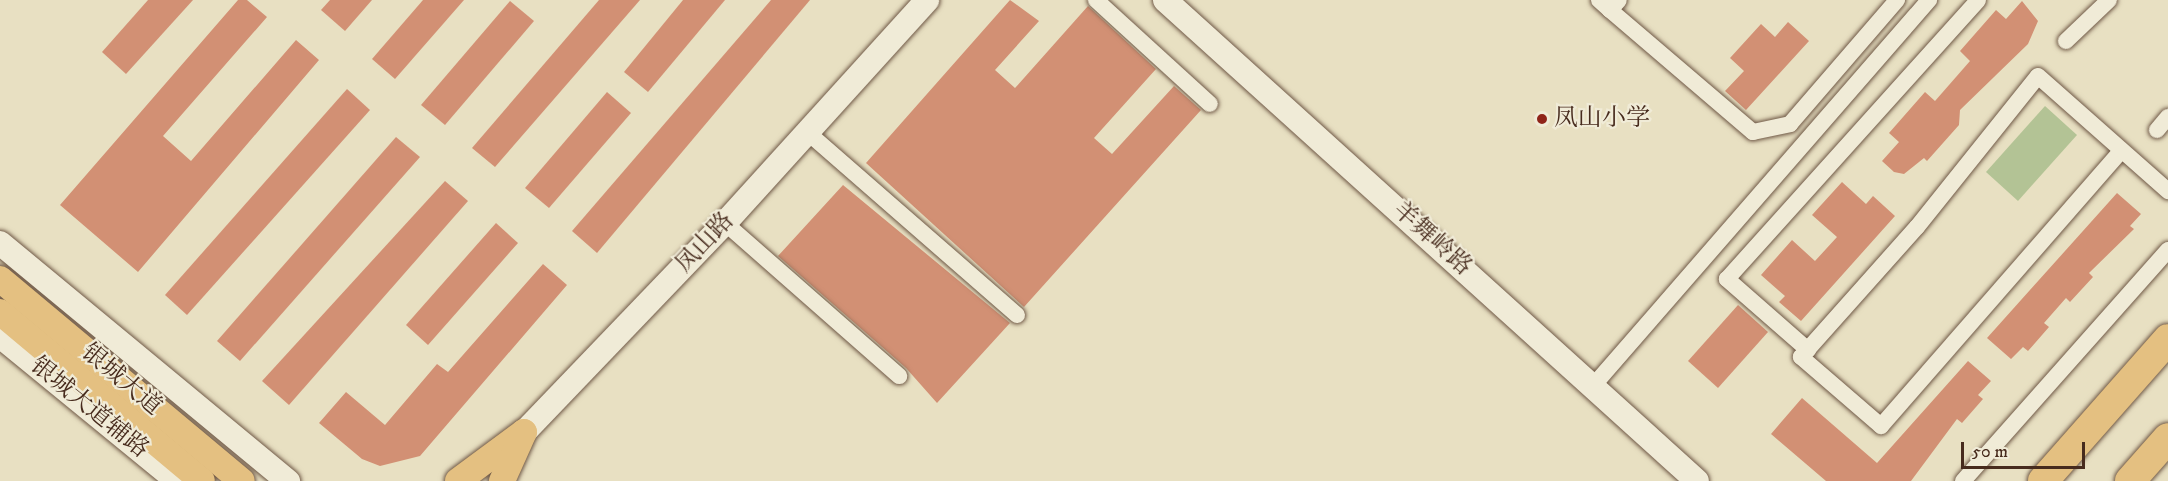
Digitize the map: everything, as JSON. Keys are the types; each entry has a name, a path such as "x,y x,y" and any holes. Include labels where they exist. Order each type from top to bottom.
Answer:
{"highway":[{"path":"2043,481 2168,339"},
{"path":"2130,481 2168,438"}],"main road":[{"name":"银城大道","path":"0,279 242,481"},
{"name":"银城大道","path":"0,312 202,481"},
{"path":"458,481 524,432"},
{"path":"502,481 524,432"}],"street":[{"name":"凤山路","path":"477,481 725,223 927,0"},
{"path":"1096,0 1210,104"},
{"name":"羊舞岭路","path":"1166,0 1697,481"},
{"path":"1609,3 1753,132 1790,124 1897,0"},
{"path":"1593,386 1929,0"},
{"path":"1808,350 1727,279 1978,0"},
{"path":"2066,41 2109,0"},
{"path":"2121,151 1881,426 1801,357 1917,227 2038,76 2168,191"},
{"path":"806,131 1017,315"},
{"path":"725,223 899,376"},
{"path":"0,243 288,481"},
{"path":"1963,481 2168,250"},
{"name":"银城大道辅路","path":"0,336 177,481"}],"green space":[{"path":"2045,106 2077,135 2018,201 1986,172"}],"building":[{"path":"148,0 193,0 126,74 102,52"},
{"path":"238,0 247,0 267,17 163,136 191,161 296,40 319,60 138,272 60,205"},
{"path":"330,0 372,0 345,31 321,10"},
{"path":"423,0 464,0 395,79 372,59"},
{"path":"599,0 640,0 495,167 472,148"},
{"path":"683,0 725,0 648,92 624,72"},
{"path":"771,0 810,0 597,253 572,231"},
{"path":"1010,0 1039,21 995,70 1015,88 1088,6 1156,69 1094,138 1112,154 1174,86 1201,110 1024,307 866,163"},
{"path":"510,1 534,21 445,125 421,105"},
{"path":"2022,1 2038,21 2028,44 1960,110 1959,125 1927,161 1924,158 1904,174 1894,172 1882,161 1899,142 1889,133 1925,92 1935,101 1970,61 1960,51 1996,10 2006,19"},
{"path":"1788,22 1809,41 1746,110 1725,91 1744,71 1730,58 1761,24 1775,37"},
{"path":"347,89 370,110 187,315 165,295"},
{"path":"607,92 631,113 549,208 525,188"},
{"path":"396,137 420,157 240,361 217,341"},
{"path":"445,181 468,201 289,405 262,381"},
{"path":"1842,182 1866,204 1873,196 1895,216 1801,321 1779,302 1785,296 1761,275 1792,240 1815,261 1837,237 1812,215"},
{"path":"843,185 1010,323 937,403 906,368 778,256"},
{"path":"2117,193 2141,214 2130,226 2134,229 2089,273 2093,277 2070,302 2066,298 2044,323 2049,327 2028,351 2023,347 2011,359 1987,338"},
{"path":"496,223 518,243 428,345 406,325"},
{"path":"543,264 567,285 420,456 380,466 362,459 319,423 346,392 385,425 437,364 448,372"},
{"path":"1738,305 1768,332 1718,388 1688,361"},
{"path":"1968,361 1991,381 1978,395 1983,399 1962,423 1957,419 1911,481 1826,481 1771,434 1802,398 1877,463"}],"place":[{"name":"凤山小学","path":"1542,119"}]}
